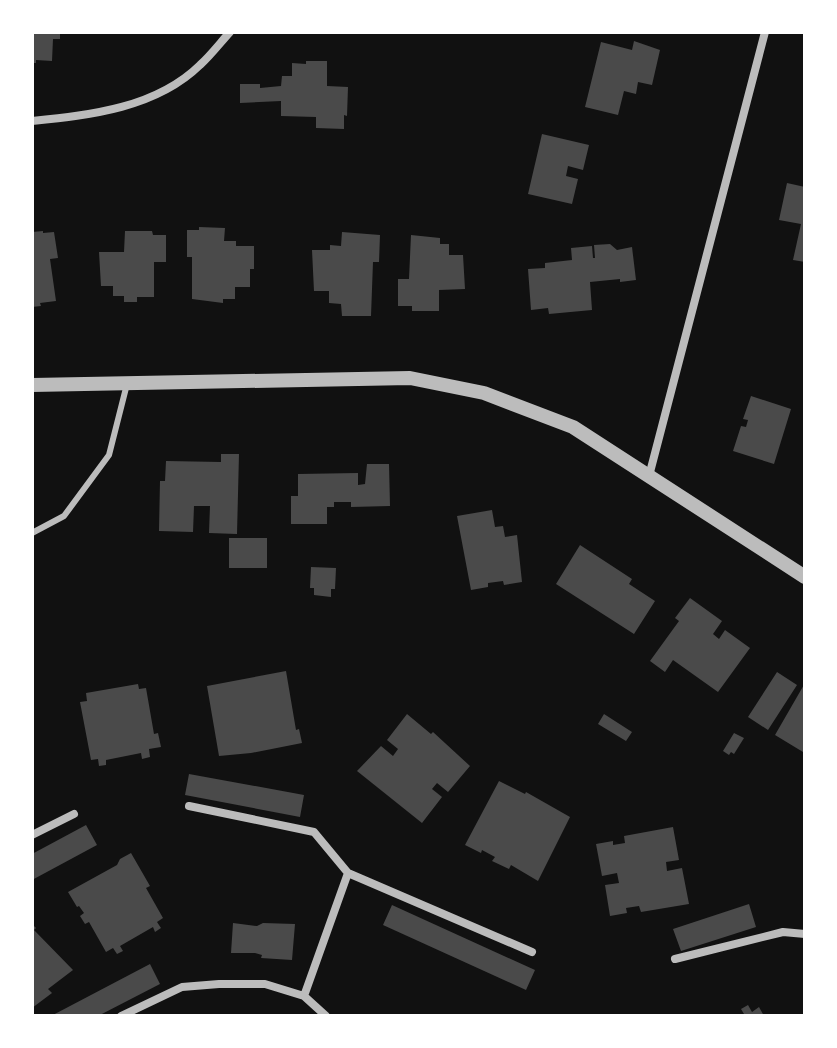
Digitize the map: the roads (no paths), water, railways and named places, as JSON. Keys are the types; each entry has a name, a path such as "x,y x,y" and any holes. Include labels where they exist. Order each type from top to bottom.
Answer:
{"street":[{"path":"32,121 120,108 157,94 199,67 230,32"},
{"path":"648,477 765,32"},
{"path":"32,385 410,378 484,393 573,427 805,577"},
{"path":"189,806 314,832 348,873 532,952"},
{"path":"32,835 74,814"},
{"path":"304,996 348,873"},
{"path":"675,959 783,932 805,934"},
{"path":"121,1016 182,987 265,984 304,996 326,1016"}],"lane":[{"path":"32,533 64,516 109,455 127,384"}]}
